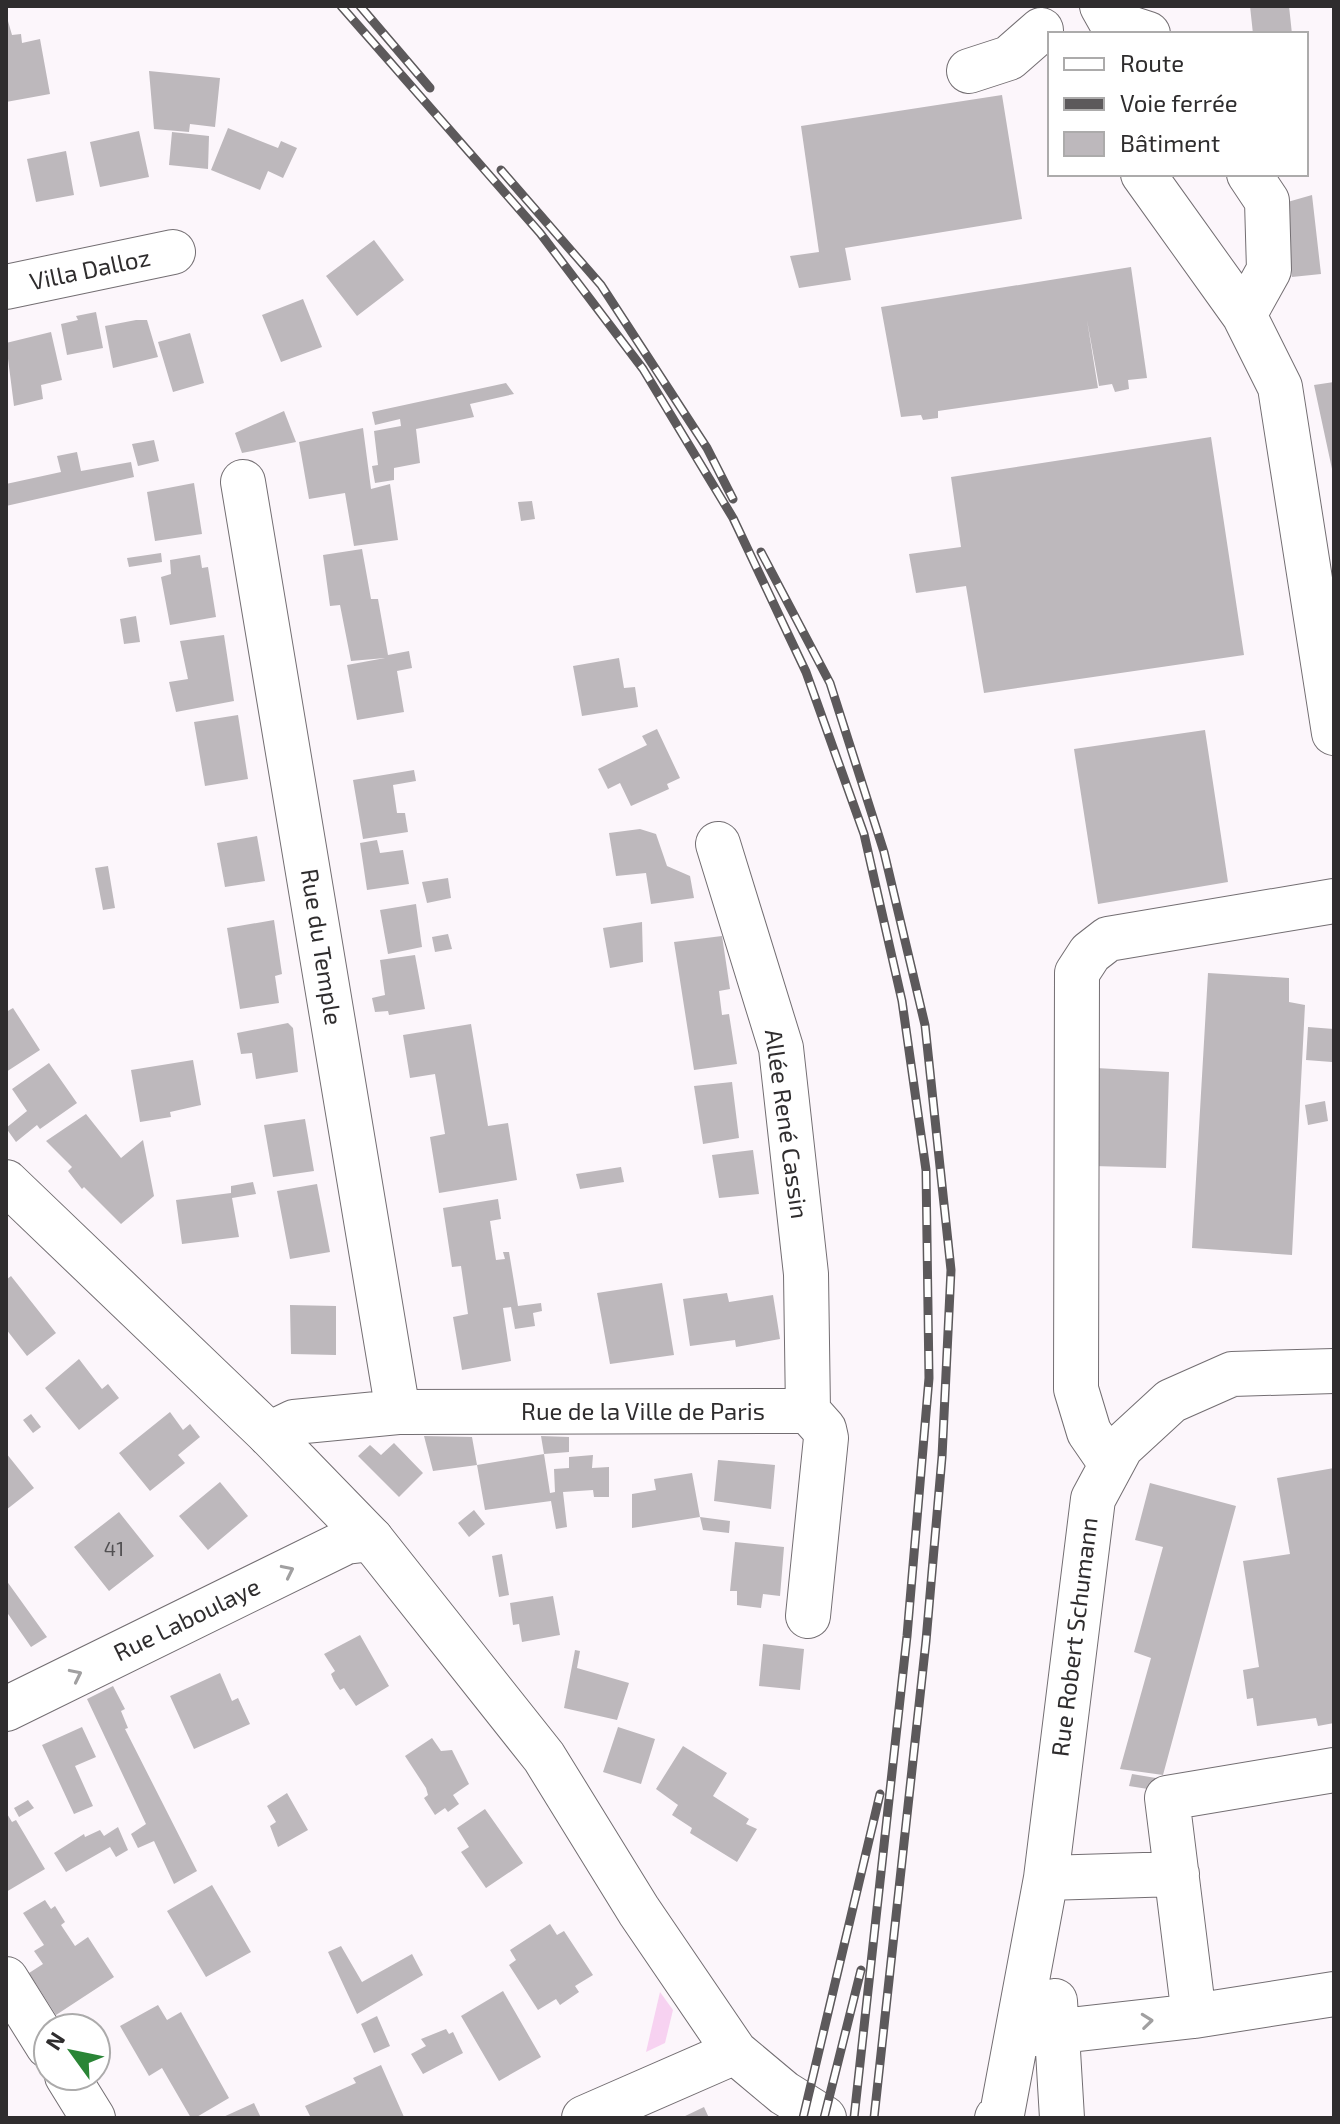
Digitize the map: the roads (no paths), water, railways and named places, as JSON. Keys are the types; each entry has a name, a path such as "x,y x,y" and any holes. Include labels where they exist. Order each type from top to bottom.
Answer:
{"street":[{"path":"1102,6 1111,22 1142,32"},
{"path":"969,71 1009,58 1039,26"},
{"path":"1144,176 1244,315 1280,387 1334,733"},
{"path":"1244,315 1269,270 1267,201 1250,176"},
{"name":"Villa Dalloz","path":"6,287 173,252"},
{"name":"Rue du Temple","path":"243,482 398,1412"},
{"name":"Allée René Cassin","path":"718,844 781,1048 806,1274 808,1411"},
{"path":"1111,1464 1089,1432 1076,1389 1077,973 1090,953 1108,939 1334,901"},
{"path":"6,1182 269,1434 371,1539 544,1757 639,1911 735,2052 784,2093 824,2118"},
{"name":"Rue Robert Schumann","path":"1062,2118 1037,2034 1046,1878 1093,1499 1121,1447 1171,1401 1232,1374 1334,1371"},
{"path":"808,1411 824,1429 826,1438 808,1616"},
{"name":"Rue de la Ville de Paris","path":"269,1434 294,1422 398,1412 808,1411"},
{"name":"Rue Laboulaye","path":"6,1709 346,1542 371,1539"},
{"path":"1194,2016 1167,1798 1334,1770"},
{"path":"1046,1878 1177,1874"},
{"path":"6,1979 32,2020"},
{"path":"1037,2034 1194,2016 1334,1994"},
{"name":"Rue Robert Schumann","path":"1000,2117 1037,2034"},
{"path":"584,2118 735,2052"},
{"path":"77,2092 93,2118"}],"railway":[{"path":"341,6 540,233 643,369 733,518 806,672 864,834 902,1001 926,1170 929,1378 907,1636 854,2118"},
{"path":"360,6 430,88"},
{"path":"501,170 601,285 707,448 733,499"},
{"path":"761,552 830,683 884,852 925,1025 951,1270 942,1457 926,1641 874,2118"},
{"path":"803,2118 880,1794"},
{"path":"824,2118 861,1970"}]}
